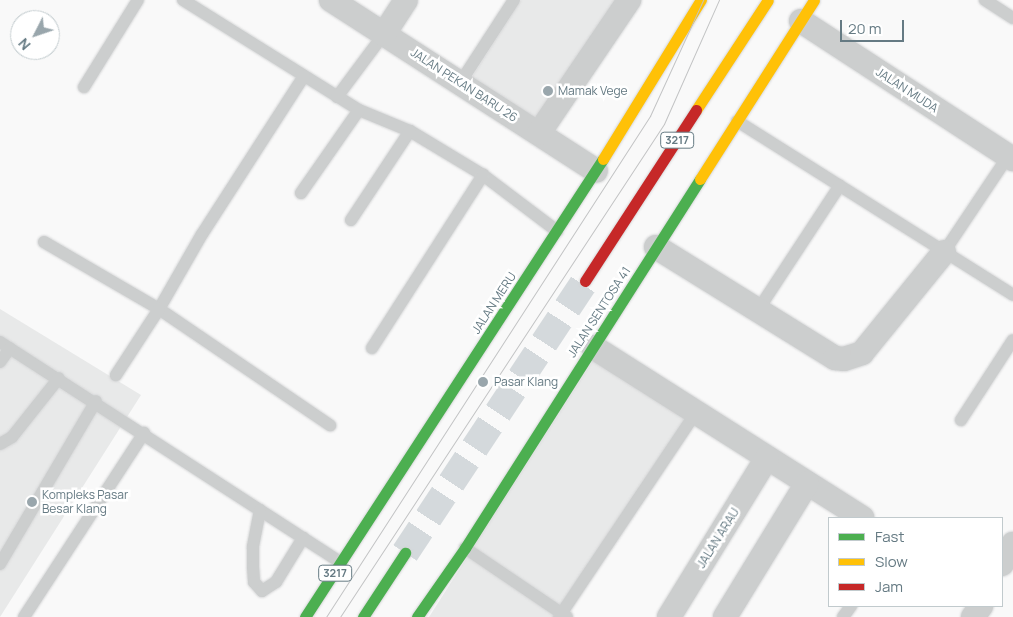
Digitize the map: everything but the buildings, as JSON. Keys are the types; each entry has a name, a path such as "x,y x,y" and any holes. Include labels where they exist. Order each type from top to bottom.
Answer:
{"main road":[{"name":"JALAN MERU","path":"305,617 596,171 701,0"},
{"name":"3217","path":"585,281 768,0"},
{"name":"JALAN SENTOSA 41","path":"417,617 465,548 814,0"},
{"path":"363,617 405,553"}],"street":[{"name":"JALAN PEKAN BARU 26","path":"331,0 596,171"},
{"path":"384,34 406,0"},
{"path":"539,133 629,0"},
{"name":"JALAN MUDA","path":"801,21 1011,154"},
{"path":"656,247 835,358 854,357 862,353 944,252"},
{"path":"593,347 695,414 860,517"},
{"name":"JALAN ARAU","path":"669,617 767,458"},
{"path":"725,617 807,483"},
{"path":"1003,562 1013,544"}],"lane":[{"path":"84,87 138,0"},
{"path":"183,0 359,110 410,131 483,176 557,231"},
{"path":"460,83 514,0"},
{"path":"984,0 1013,18"},
{"path":"337,97 384,34"},
{"path":"116,375 159,309 202,234 304,76"},
{"path":"301,192 359,110"},
{"path":"737,121 840,184 1013,295"},
{"path":"351,220 410,131"},
{"path":"944,252 1011,154"},
{"path":"372,348 483,176"},
{"path":"758,310 840,184"},
{"path":"44,242 159,309 330,425"},
{"path":"961,420 1013,340"},
{"path":"0,362 5,344 96,401 341,563"},
{"path":"0,444 12,437 59,378"},
{"path":"0,564 96,401"},
{"path":"465,548 563,616 695,414"},
{"path":"24,617 144,433"},
{"path":"260,510 253,547 257,587 262,591 276,582 303,538"}],"shaded area":[{"path":"521,0 622,0 537,123 470,80"},
{"name":"Kompleks Pasar Besar Klang","path":"0,309 141,395 0,617"},
{"path":"594,359 687,418 554,617 429,617"}],"tunnel":[{"path":"405,553 585,281"}],"tram line":[{"path":"326,617 650,116 703,0"},
{"path":"340,617 664,124 719,0"}],"traffic: fast":[{"path":"305,617 603,159"},
{"path":"417,617 465,548 700,179"},
{"path":"363,617 405,553"}],"traffic: slow":[{"path":"603,159 701,0"},
{"path":"696,110 768,0"},
{"path":"700,179 814,0"}],"traffic: jam":[{"path":"585,281 696,110"}],"place":[{"name":"Mamak Vege","path":"548,91"},
{"name":"Pasar Klang","path":"483,382"},
{"name":"Kompleks Pasar Besar Klang","path":"32,502"}]}
